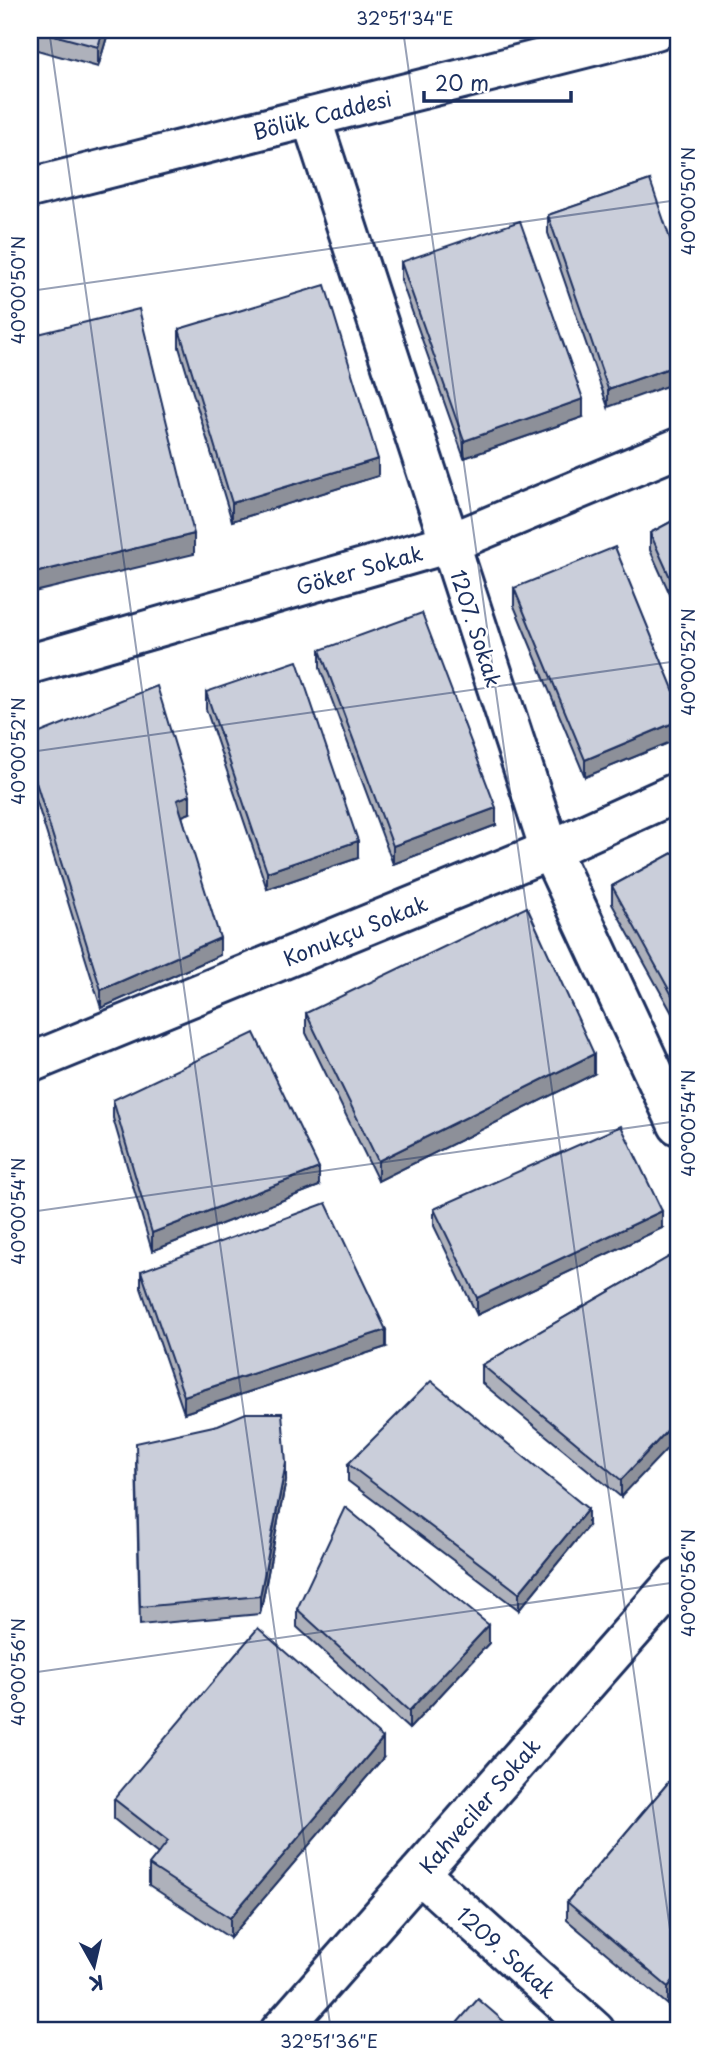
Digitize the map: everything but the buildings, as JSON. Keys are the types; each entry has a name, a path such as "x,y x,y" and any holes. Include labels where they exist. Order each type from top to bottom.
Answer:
{"street":[{"name":"Bölük Caddesi","path":"30,188 634,33"},
{"name":"1207. Sokak","path":"311,117 550,850 678,1125"},
{"name":"Göker Sokak","path":"30,664 450,542 678,448"},
{"name":"Konukçu Sokak","path":"30,1063 550,850 678,792"},
{"name":"Kahveciler Sokak","path":"280,2031 678,1579"},
{"name":"1209. Sokak","path":"419,1873 595,2031"}]}
